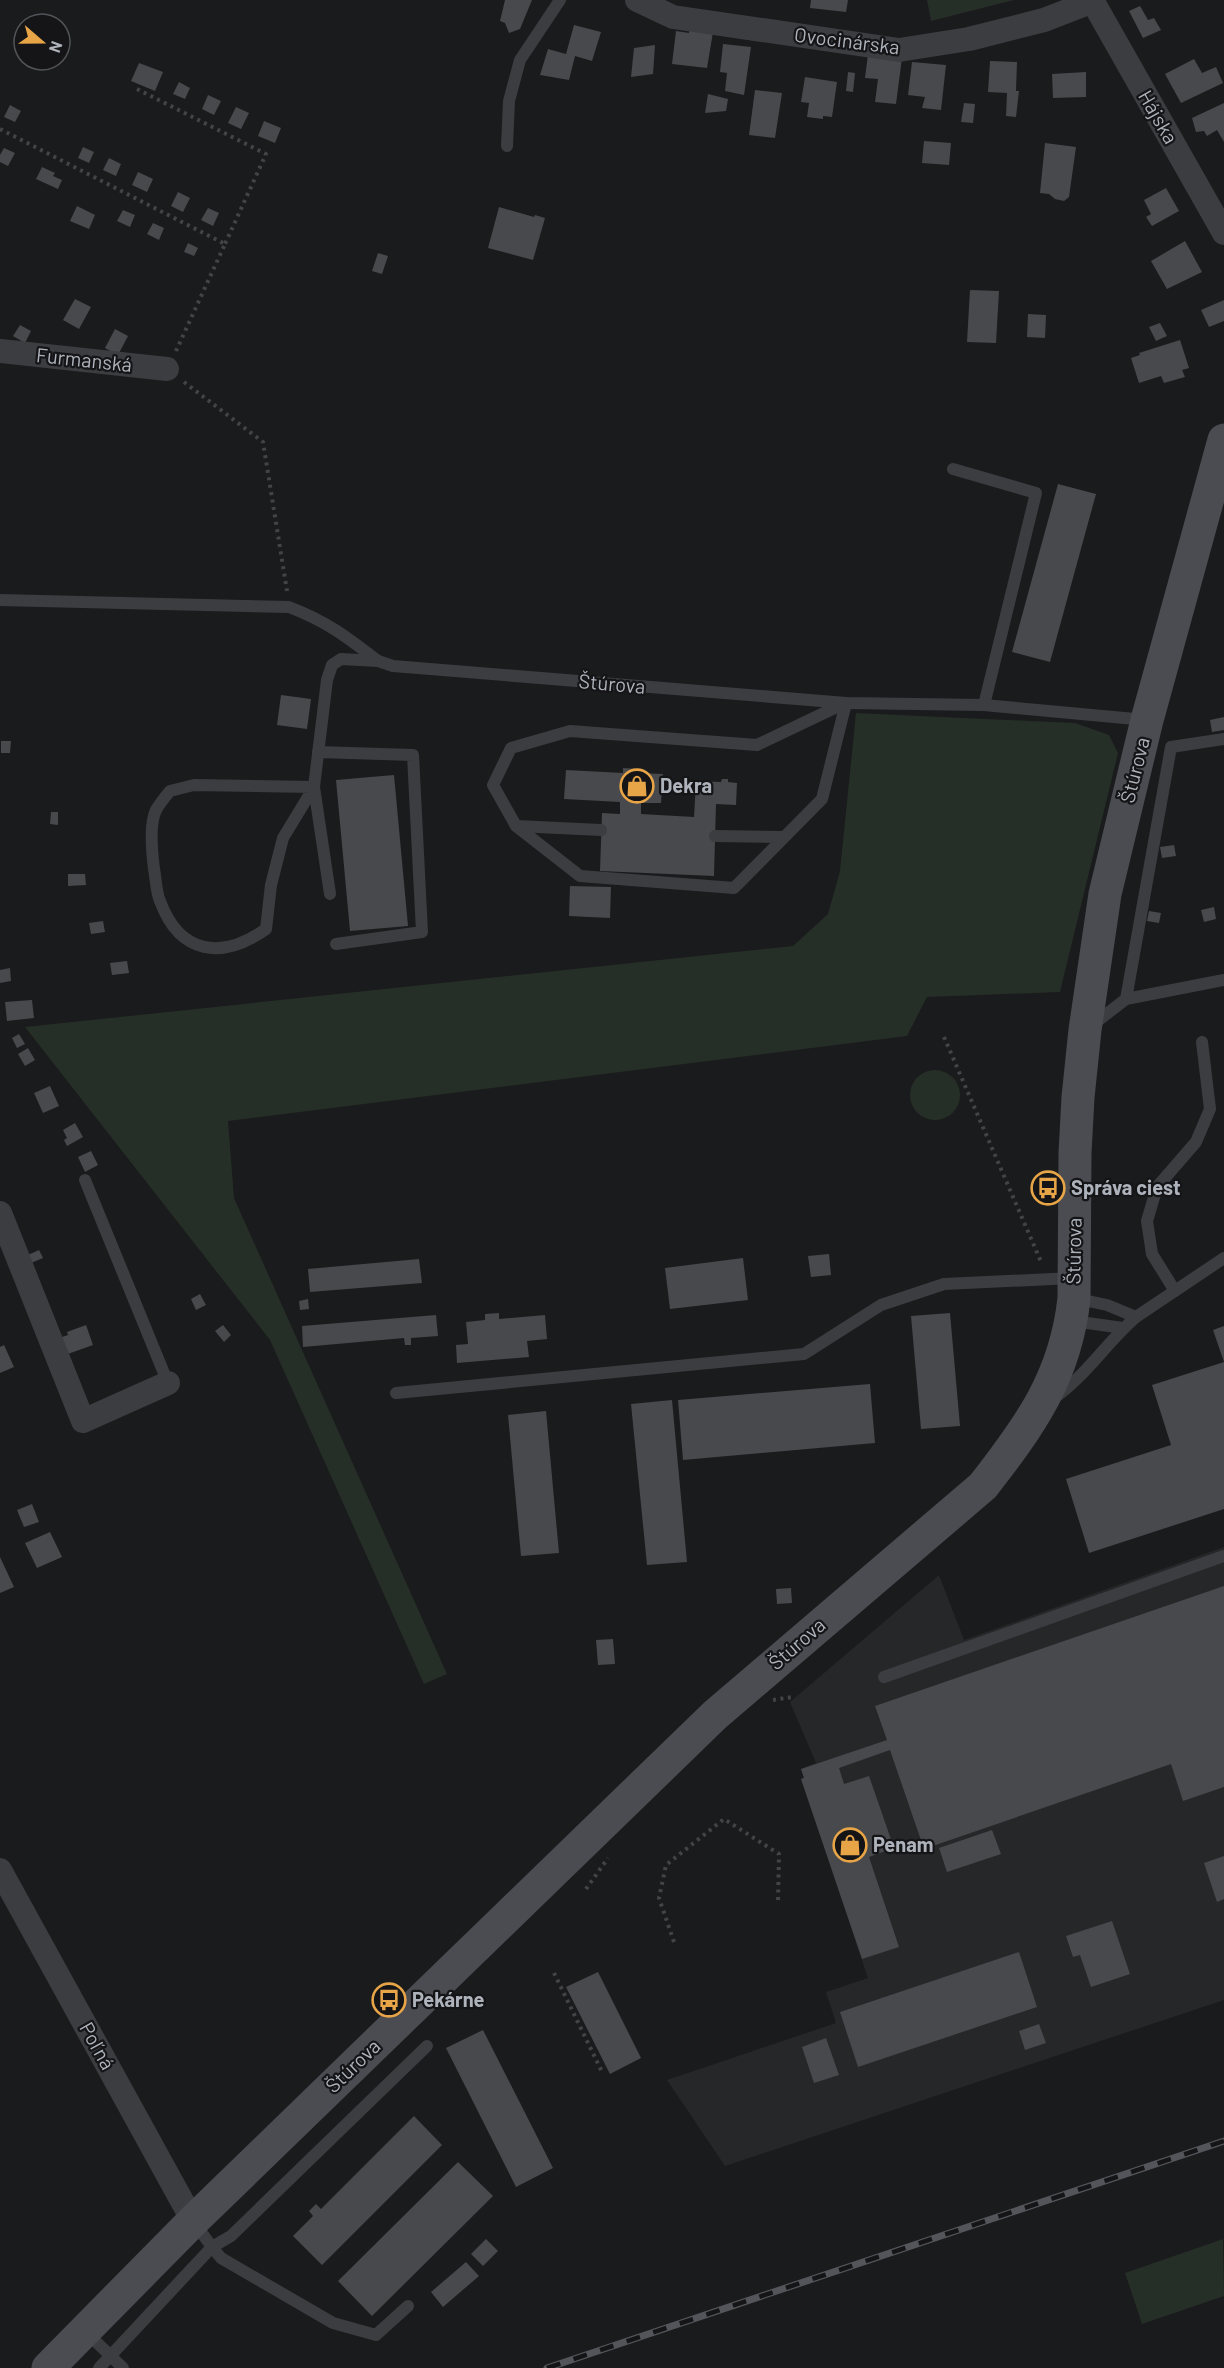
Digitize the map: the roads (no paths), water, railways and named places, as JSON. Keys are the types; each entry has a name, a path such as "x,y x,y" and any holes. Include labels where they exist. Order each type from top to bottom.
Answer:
{"street":[{"name":"Ovocinárska","path":"637,0 673,17 899,50 969,39 1044,20 1093,1"},
{"name":"Hájska","path":"1093,1 1224,233"},
{"name":"Furmanská","path":"0,351 167,369"},
{"name":"Štúrova","path":"48,2368 84,2331 202,2234 715,1715 982,1486 1017,1443 1039,1409 1058,1369 1067,1294 1085,1030 1106,894 1147,720 1218,484 1224,440"},
{"path":"0,1213 83,1421 168,1383"},
{"name":"Poľná","path":"0,1870 202,2234"}],"lane":[{"path":"507,146 509,101 520,60 560,0"},
{"path":"953,469 1036,493 984,705"},
{"path":"0,600 289,607 317,618 378,661"},
{"name":"Štúrova","path":"314,787 327,680 333,665 341,658 378,661 393,666 846,703 984,705 1147,720"},
{"path":"516,826 580,876 734,888 822,799 846,703"},
{"name":"Štúrova","path":"516,826 493,785 511,748 570,731 757,745 846,703"},
{"path":"1126,999 1171,747 1224,739"},
{"path":"318,752 413,755 422,932 336,944"},
{"path":"194,785 314,787 283,838 271,885 266,929 248,942 231,948 205,949 176,932 159,900 151,848 155,812 170,791 194,785"},
{"path":"314,787 330,894"},
{"path":"516,826 601,830"},
{"path":"715,836 784,837"},
{"path":"1085,1030 1126,999 1224,980"},
{"path":"1175,1291 1152,1254 1147,1221 1158,1187 1196,1142 1210,1109 1202,1042"},
{"path":"85,1180 168,1383"},
{"path":"1039,1409 1074,1385 1136,1317 1224,1258"},
{"path":"396,1393 804,1354 881,1305 944,1284 1067,1294 1107,1305 1136,1317"},
{"path":"1067,1294 1124,1328"},
{"path":"884,1677 1224,1556"},
{"path":"202,2234 231,2236 427,2046"},
{"path":"202,2234 221,2258 333,2323 376,2335 408,2306"},
{"path":"99,2368 111,2356 202,2234"},
{"path":"84,2331 123,2368"}],"railway":[{"path":"547,2368 1224,2141"}],"place":[{"name":"Dekra","path":"637,786"},
{"name":"Správa ciest","path":"1048,1188"},
{"name":"Penam","path":"850,1845"},
{"name":"Pekárne","path":"389,2000"}]}
